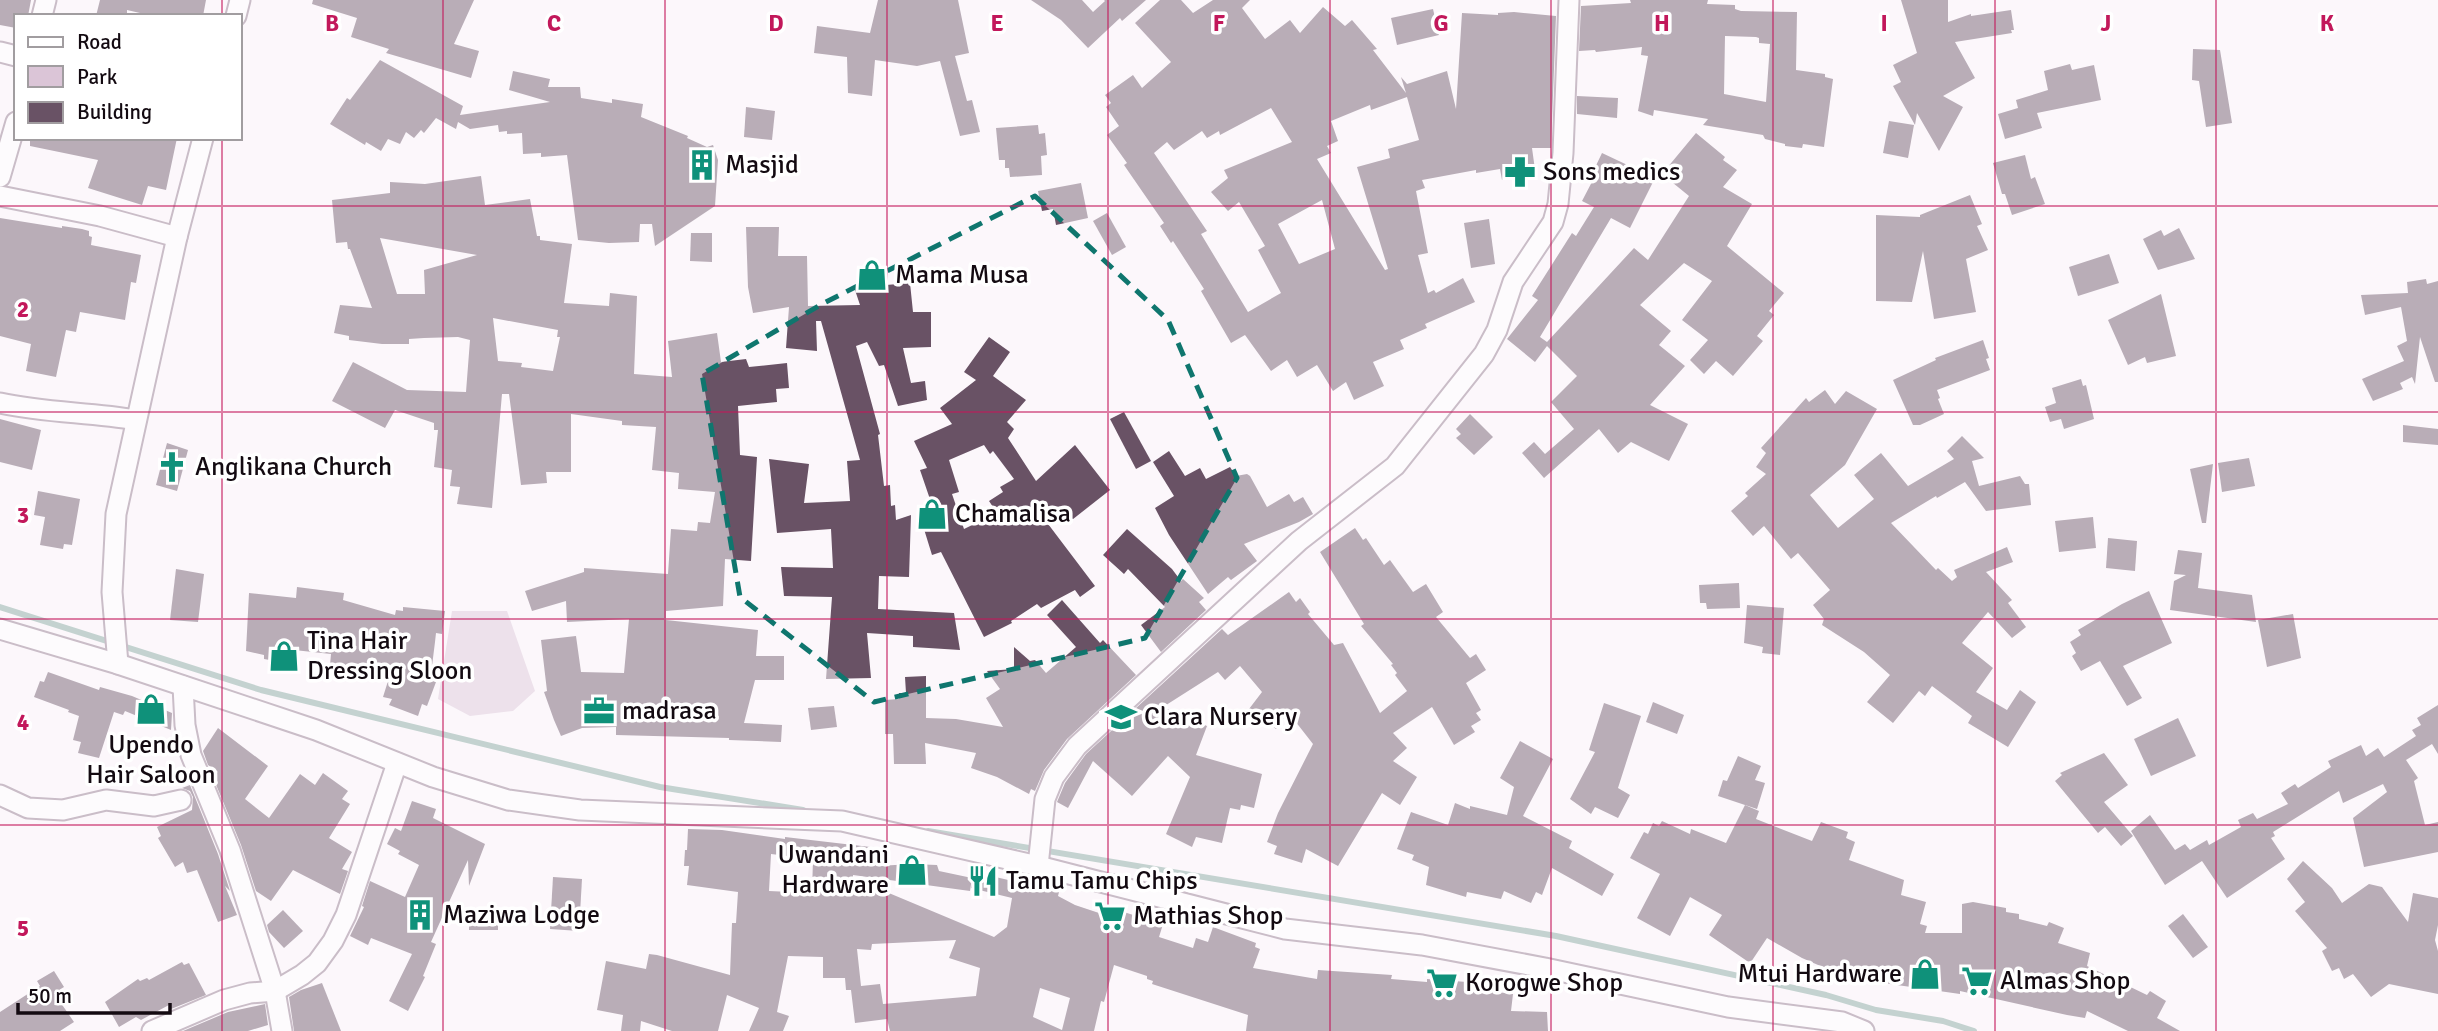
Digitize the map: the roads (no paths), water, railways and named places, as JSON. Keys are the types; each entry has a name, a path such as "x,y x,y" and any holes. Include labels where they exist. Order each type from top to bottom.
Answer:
{"street":[{"path":"1038,866 1045,799 1054,777 1077,746 1299,541 1395,466 1484,354 1497,330 1513,282 1553,222 1558,205 1564,141 1569,0"},
{"path":"0,177 14,129"},
{"path":"118,664 112,592 116,514 177,237 202,140"},
{"path":"0,196 100,216 177,237"},
{"path":"0,403 30,410 136,420"},
{"path":"0,629 118,664 316,730 433,777 508,800 580,810 842,821 1038,866 1285,929 1422,945 1728,1007 1842,1023 1864,1031"},
{"path":"183,686 185,724 191,755 230,850 275,991 282,1031"},
{"path":"152,1031 223,1000 250,993 275,991 317,963 333,941 346,915 397,763"},
{"path":"0,795 28,808 63,810 106,800 154,806 181,800"}],"waterway":[{"path":"0,607 261,690 660,787 803,810"},
{"path":"928,831 1556,936 1826,995 1876,1010 1943,1021 1974,1031"}],"place":[{"name":"Masjid","path":"702,165"},
{"name":"Sons medics","path":"1520,172"},
{"name":"Mama Musa","path":"872,275"},
{"name":"Anglikana Church","path":"172,467"},
{"name":"Chamalisa","path":"932,514"},
{"name":"Tina Hair Dressing Sloon","path":"284,656"},
{"name":"Upendo Hair Saloon","path":"151,709"},
{"name":"madrasa","path":"599,711"},
{"name":"Clara Nursery","path":"1121,717"},
{"name":"Uwandani Hardware","path":"912,870"},
{"name":"Tamu Tamu Chips","path":"983,881"},
{"name":"Maziwa Lodge","path":"420,915"},
{"name":"Mathias Shop","path":"1110,916"},
{"name":"Mtui Hardware","path":"1925,974"},
{"name":"Almas Shop","path":"1977,981"},
{"name":"Korogwe Shop","path":"1442,983"}]}
